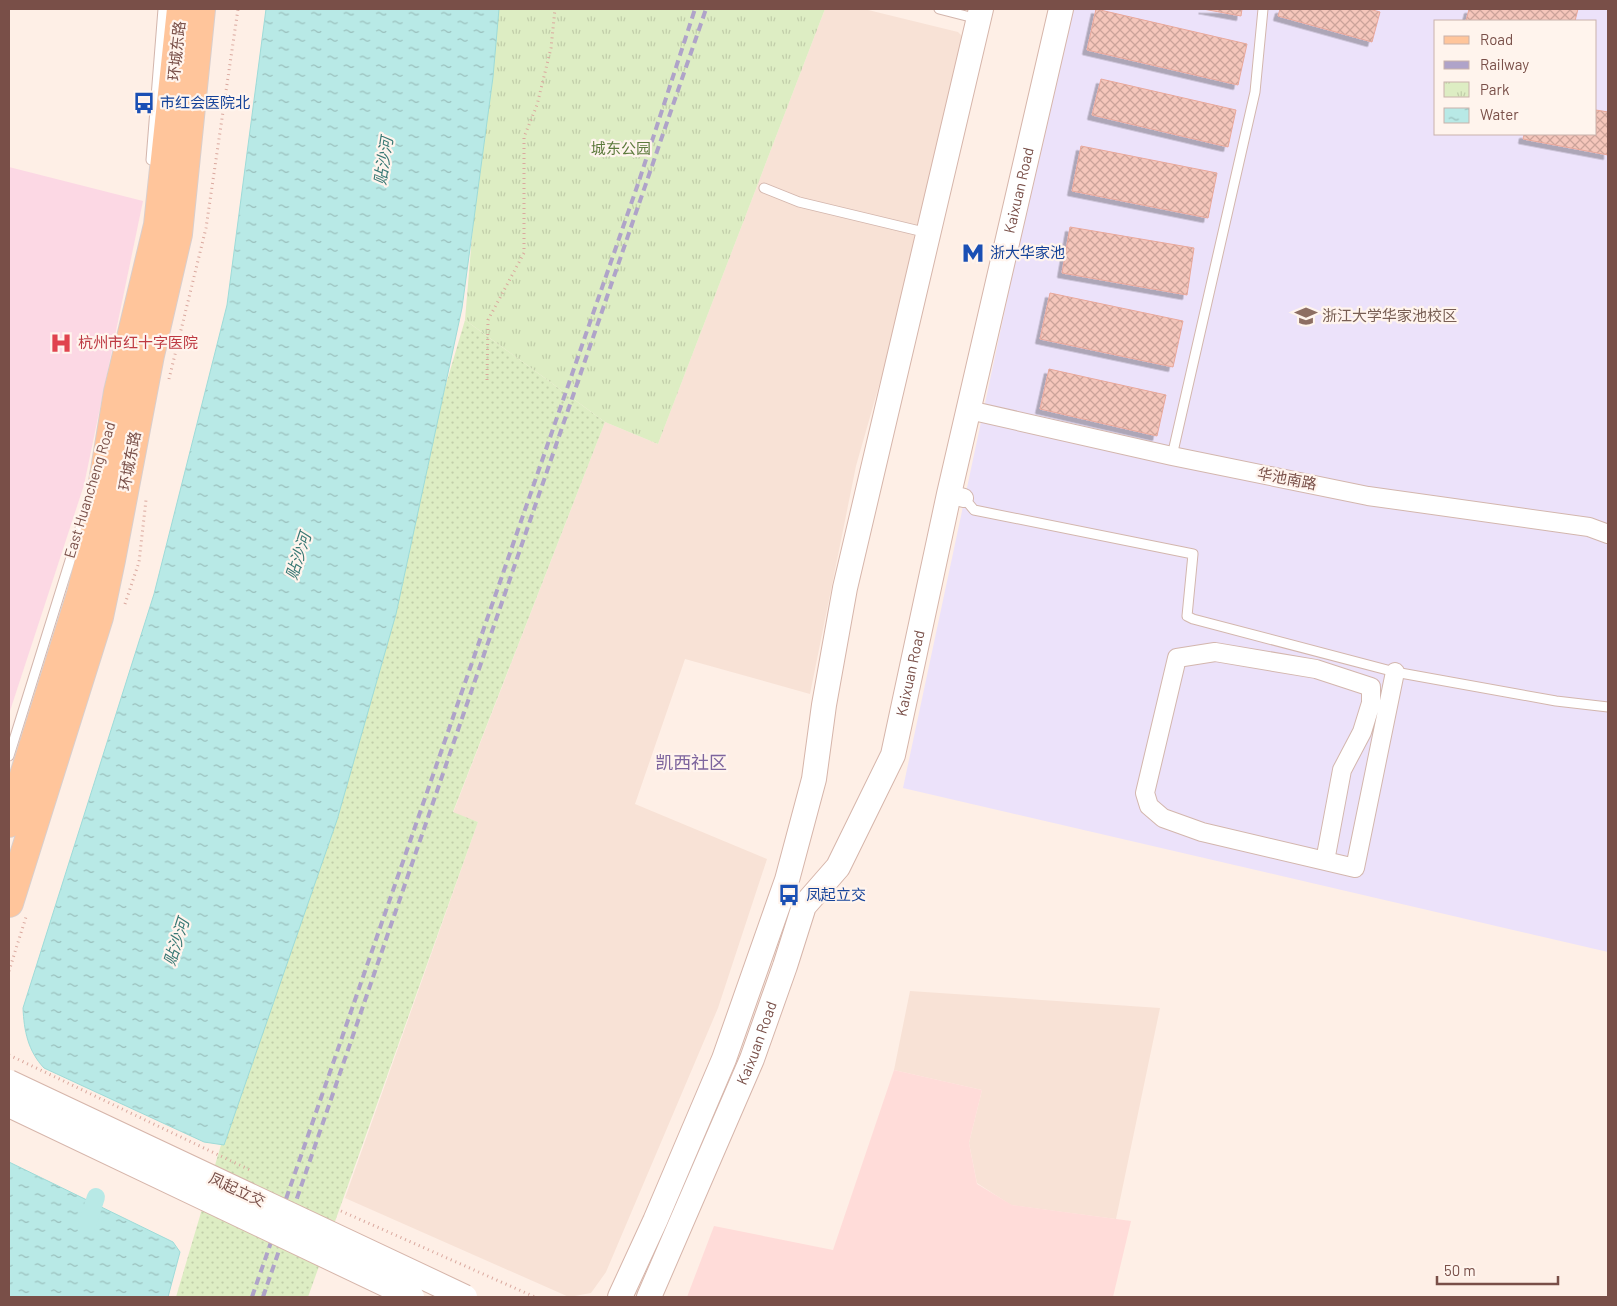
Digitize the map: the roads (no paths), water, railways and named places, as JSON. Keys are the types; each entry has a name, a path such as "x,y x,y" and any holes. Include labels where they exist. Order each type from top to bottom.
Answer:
{"main road":[{"name":"环城东路","path":"9,903 99,617 101,557 111,432 120,383 158,225 181,9"},
{"name":"环城东路","path":"9,823 81,594 101,557 150,354 178,234 201,9"},
{"name":"Kaixuan Road","path":"649,1297 752,1059 804,906 838,866 893,754 957,496 969,410 1061,9"},
{"path":"620,1297 655,1221 724,1059 787,880 814,779 824,706 845,588 980,14"},
{"name":"凤起立交","path":"9,1082 465,1297"},
{"name":"凤起立交","path":"9,1105 412,1297"}],"street":[{"name":"华池南路","path":"969,410 1172,456 1368,496 1589,527 1608,534"},
{"path":"1325,861 1342,770 1362,732 1371,703 1372,687 1316,669 1215,652 1177,658 1145,793 1149,806 1163,818 1202,832 1325,861 1355,868 1395,672"}],"lane":[{"path":"151,166 163,9"},
{"path":"940,9 980,14"},
{"path":"1172,456 1255,92 1263,9"},
{"path":"764,188 799,202 928,234"},
{"name":"East Huancheng Road","path":"9,756 62,580 111,432 128,309 134,282"},
{"path":"957,496 974,510 1193,554 1187,616 1395,672 1556,701 1608,707"}],"water":[{"path":"266,9 499,9 493,77 462,308 396,614 337,820 224,1145 204,1142 44,1068 34,1055 28,1040 24,1025 23,1008 154,594 227,305"},
{"path":"9,1162 173,1242 180,1252 168,1297 9,1297"}],"waterway":[{"name":"贴沙河","path":"87,1225 96,1197"}],"railway":[{"path":"252,1297 639,181 695,9"},
{"path":"263,1297 706,9"}],"place":[{"name":"市红会医院北","path":"144,103"},
{"name":"浙大华家池","path":"973,253"},
{"name":"浙江大学华家池校区","path":"1306,316"},
{"name":"杭州市红十字医院","path":"61,343"},
{"name":"凤起立交","path":"789,895"}],"district":[{"name":"凯西社区","path":"691,763"}],"park label":[{"name":"城东公园","path":"621,149"}]}
